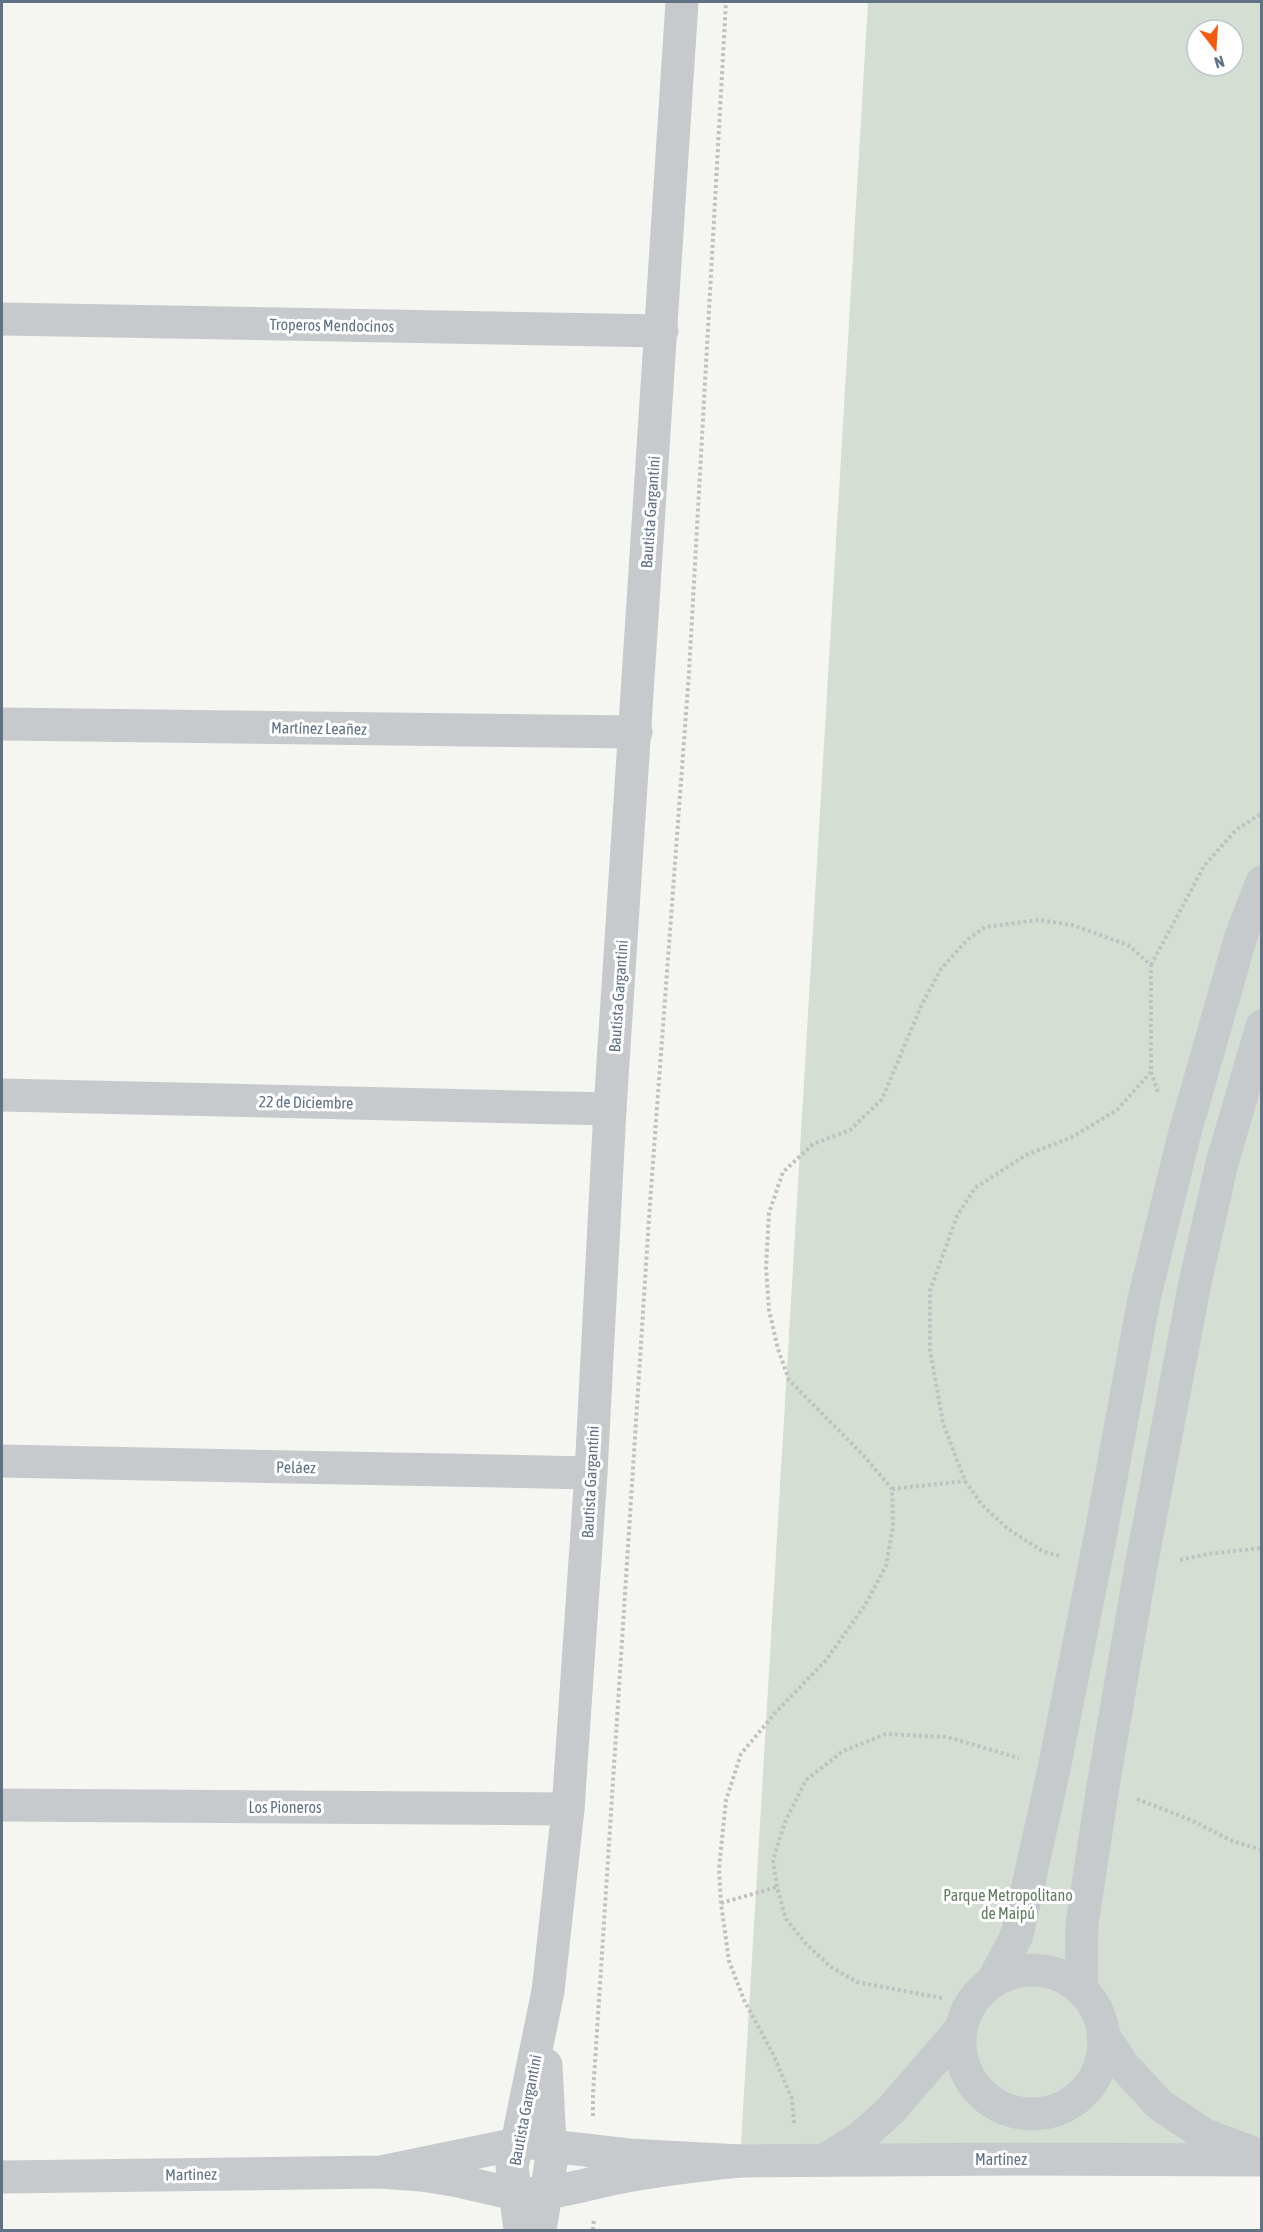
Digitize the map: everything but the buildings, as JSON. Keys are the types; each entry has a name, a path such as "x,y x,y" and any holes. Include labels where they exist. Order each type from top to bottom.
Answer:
{"street":[{"name":"Bautista Gargantini","path":"520,2230 531,2194 551,2163 546,2064 548,1991 568,1809 591,1473 610,1109 682,2"},
{"name":"Troperos Mendocinos","path":"2,319 662,332"},
{"name":"Martínez Leañez","path":"2,724 636,732"},
{"path":"993,1981 1017,1935 1054,1769 1144,1299 1185,1132 1241,936 1262,882"},
{"path":"1081,1989 1082,1924 1141,1566 1200,1261 1222,1163 1262,1026"},
{"name":"22 de Diciembre","path":"2,1095 610,1109"},
{"name":"Peláez","path":"2,1461 591,1473"},
{"name":"Los Pioneros","path":"2,1805 568,1809"},
{"path":"810,2160 860,2138 889,2112 964,2018 979,1992 993,1981 1010,1973 1029,1970 1048,1972 1066,1978 1081,1989 1092,2002 1100,2018 1103,2055 1096,2074 1085,2090 1070,2103 1032,2114 1008,2110 986,2097 969,2078 960,2055 964,2018"},
{"name":"Bautista Gargantini","path":"540,2230 531,2194 512,2167 548,1991"},
{"path":"1103,2035 1123,2066 1160,2105 1205,2135 1262,2155"},
{"path":"1019,2159 1032,2114"},
{"name":"Martinez","path":"381,2172 526,2142 629,2155 740,2161 1262,2160"},
{"name":"Martinez","path":"2,2176 381,2172 421,2175 531,2194 683,2167 740,2161"}],"path":[{"path":"594,2151 593,2094 603,1928 650,1203 689,673 726,2"},
{"path":"1094,1566 1044,1552 1008,1529 982,1505 965,1481 943,1423 930,1350 930,1291 957,1216 975,1188 1026,1155 1072,1137 1117,1110 1151,1072 1151,964 1204,866 1236,830 1262,813"},
{"path":"810,2160 792,2099 773,2054 744,2000 729,1961 719,1868 726,1800 741,1754 776,1712 827,1659 865,1605 886,1566 893,1526 892,1489 864,1456 789,1380 778,1349 769,1310 766,1267 769,1213 783,1172 813,1144 850,1130 882,1099 921,1004 941,969 967,940 985,927 1039,920 1072,925 1128,945 1151,964"},
{"path":"892,1489 965,1481"},
{"path":"1141,1566 1169,1563 1208,1554 1262,1548"},
{"path":"964,2018 939,1997 857,1982 831,1967 806,1944 786,1919 777,1887 773,1860 785,1822 806,1780 843,1751 886,1734 947,1737 1054,1769"},
{"path":"1103,1786 1191,1820 1232,1841 1262,1850"},
{"path":"721,1903 777,1887"},
{"path":"593,2230 594,2183"}],"green space":[{"name":"Parque Metropolitano de Maipú","path":"868,2 1261,2 1261,2159 740,2161"}]}
